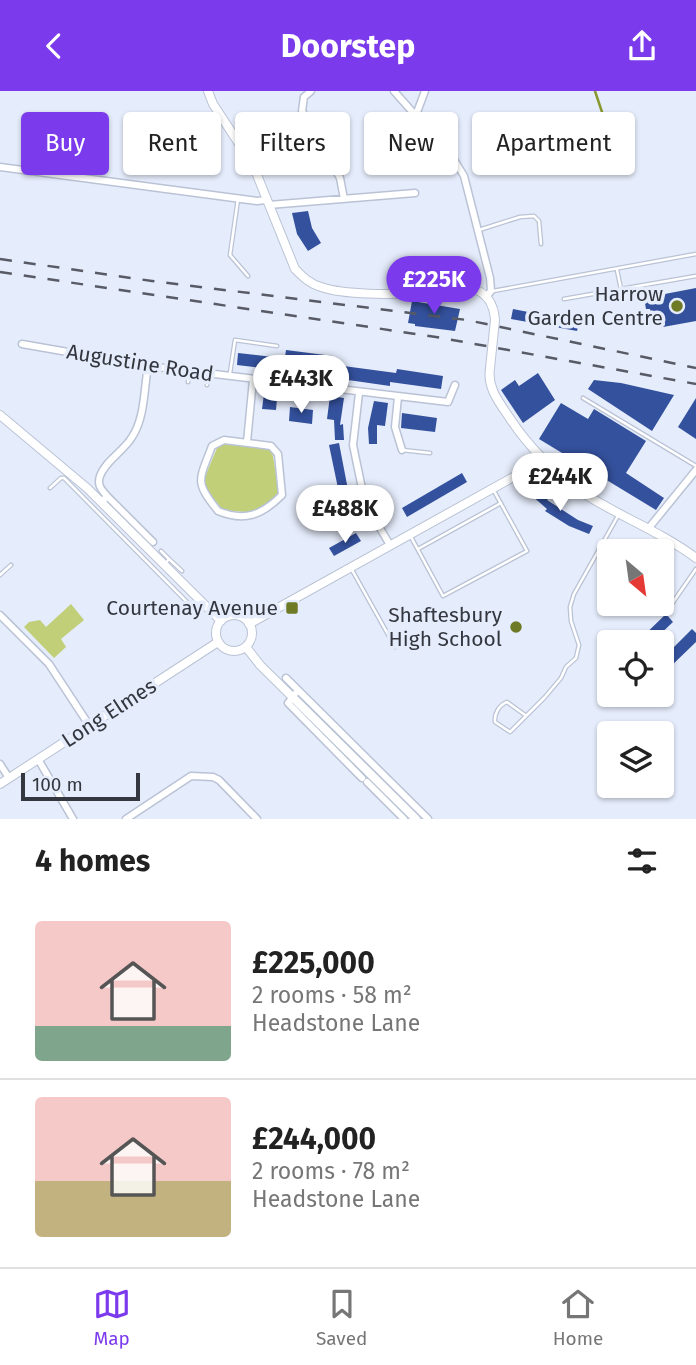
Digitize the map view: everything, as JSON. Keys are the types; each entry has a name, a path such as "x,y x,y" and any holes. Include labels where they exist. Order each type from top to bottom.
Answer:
{"street":[{"path":"208,91 213,104 253,165 295,269 306,280 322,288 392,294 458,286 489,294"},
{"path":"311,91 304,97 302,111 340,178 344,199"},
{"path":"394,91 413,112"},
{"path":"417,112 425,91"},
{"path":"458,166 464,176 479,230 495,320 489,376 494,395 513,424 544,460 585,495 696,558"},
{"path":"0,167 267,202 415,193"},
{"name":"Augustine Road","path":"22,345 148,366 448,402 455,385"},
{"path":"101,502 98,479 134,435 139,421 148,366"},
{"path":"247,442 253,380"},
{"path":"359,393 353,445 365,503 390,545"},
{"path":"398,397 395,428 402,450"},
{"path":"0,415 67,469 144,539 221,621"},
{"path":"224,440 247,442 275,449 278,454 282,495 253,516 223,513 218,511 203,493 200,486 201,477 212,446 224,440"},
{"path":"249,624 544,460"},
{"path":"694,470 696,483"},
{"path":"648,529 694,470"},
{"path":"144,539 153,542"},
{"path":"0,615 49,664 89,725"},
{"path":"234,615 245,619 249,624 251,636 246,647 229,651 218,642 216,631 221,621 234,615"},
{"name":"Long Elmes","path":"0,784 218,642"},
{"path":"246,647 260,665 296,693 370,776 404,819"},
{"path":"286,678 356,766 428,819"},
{"path":"38,758 73,819"},
{"path":"0,764 9,778"},
{"path":"126,819 191,776 213,776 257,819"},
{"path":"378,788 416,819"}],"lane":[{"path":"238,199 230,255 248,276"},
{"path":"479,230 520,217 534,216 539,221 541,244"},
{"path":"489,294 696,254"},
{"path":"617,269 621,289"},
{"path":"564,299 695,277"},
{"path":"229,376 235,340 278,346"},
{"path":"188,382 189,371"},
{"path":"207,385 208,374"},
{"path":"583,398 694,470"},
{"path":"402,450 430,453"},
{"path":"50,488 63,477 101,502 191,605"},
{"path":"409,534 443,596 527,551 493,489"},
{"path":"417,549 501,503"},
{"path":"525,715 507,702 502,704 495,716 495,722 510,732 545,697 561,678 566,667 576,658 579,645 571,621 570,607 573,594 619,514"},
{"path":"161,551 167,562"},
{"path":"0,575 11,565"},
{"path":"351,567 395,647"},
{"path":"674,601 696,569"},
{"path":"170,584 179,574"}],"green space":[{"path":"219,443 272,450 279,493 255,513 223,510 202,484"},
{"path":"71,604 84,620 61,639 66,647 54,658 24,627 29,622 40,620 46,627"}],"building":[{"path":"308,211 312,228 321,243 308,251 297,234 292,213"},
{"path":"696,288 696,321 663,327 661,319 652,321 644,298"},
{"path":"412,301 460,309 455,331 408,323"},
{"path":"513,309 579,322 577,331 511,319"},
{"path":"286,350 333,356 331,369 284,364"},
{"path":"238,353 281,358 279,370 237,365"},
{"path":"336,365 396,373 397,369 443,376 441,389 390,382 390,386 334,378"},
{"path":"538,373 555,400 523,423 501,390 515,380 519,386"},
{"path":"594,380 674,395 652,431 588,389"},
{"path":"265,386 278,387 276,410 262,409"},
{"path":"330,396 344,398 340,425 343,424 344,440 335,440 334,420 327,419"},
{"path":"696,398 696,439 678,427"},
{"path":"374,401 388,403 385,426 377,425 377,444 369,444 368,428"},
{"path":"561,403 588,419 594,409 646,441 626,473 664,498 656,510 539,439"},
{"path":"290,407 313,410 312,424 289,421"},
{"path":"402,413 437,418 435,432 401,428"},
{"path":"339,443 349,495 352,493 365,523 357,527 339,493 329,445"},
{"path":"462,473 467,482 407,517 402,508"},
{"path":"536,487 549,498 547,500 578,520 593,526 589,534 569,526 545,511 547,509 530,494"},
{"path":"356,533 361,541 334,556 329,548"},
{"path":"664,616 668,616 673,622 665,630 649,630"},
{"path":"692,629 696,633 696,642 674,663 674,647"}],"waterway":[{"path":"595,91 602,112"}],"railway":[{"path":"0,259 152,281 467,320 696,368"},
{"path":"0,272 436,337 696,384"}],"place":[{"name":"Harrow Garden Centre","path":"677,306"},
{"name":"Courtenay Avenue","path":"292,608"},
{"name":"Shaftesbury High School","path":"516,627"}]}
